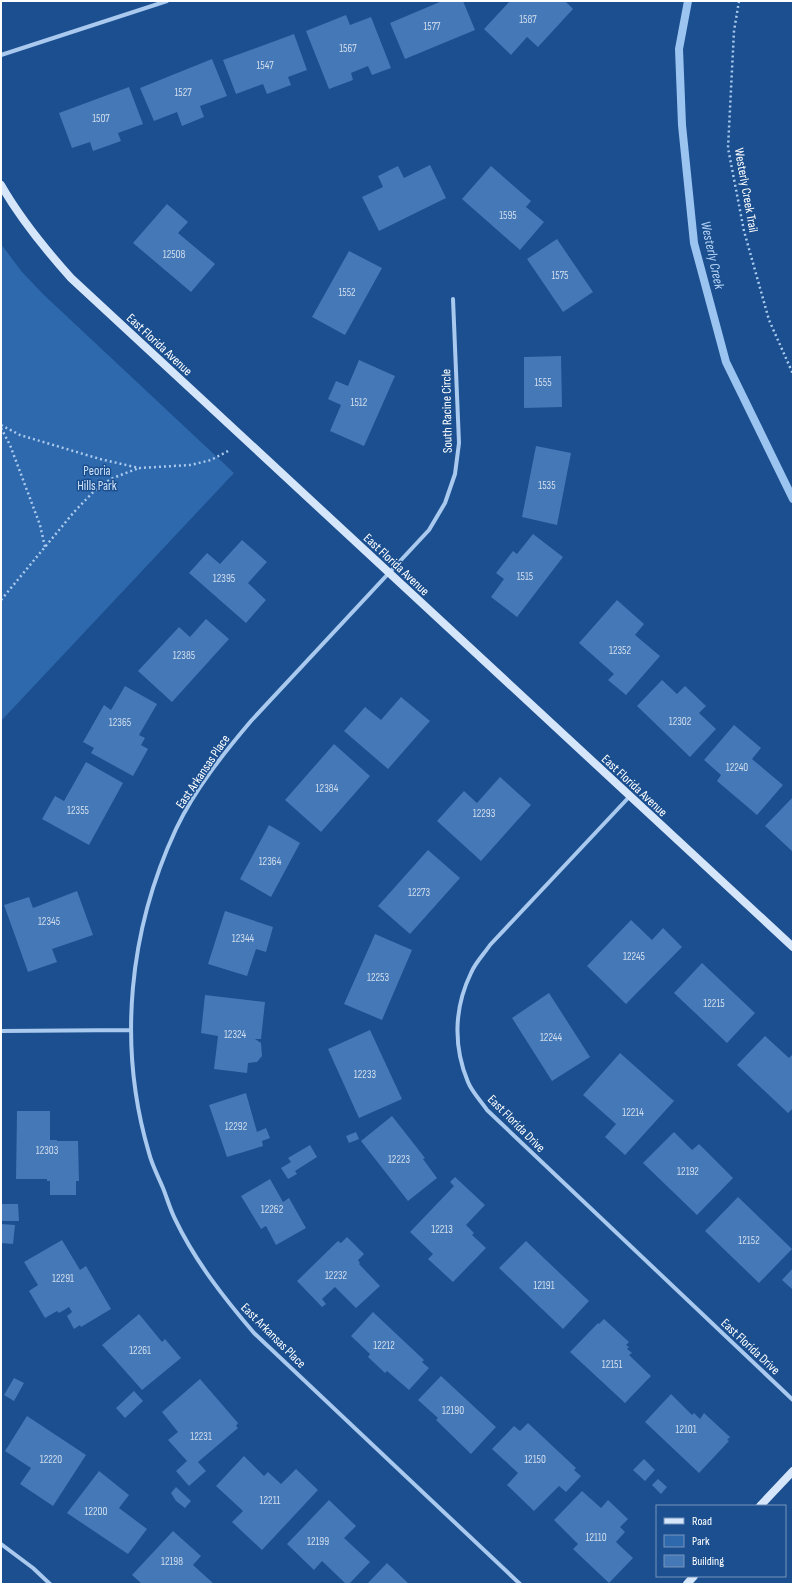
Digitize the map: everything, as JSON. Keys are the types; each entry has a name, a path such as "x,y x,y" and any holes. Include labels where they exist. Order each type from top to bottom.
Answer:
{"street":[{"path":"1,55 167,1"},
{"name":"East Florida Avenue","path":"1,185 14,208 41,244 71,278 793,947"},
{"name":"South Racine Circle","path":"390,574 429,530 445,503 455,474 459,443 454,299"},
{"name":"East Arkansas Place","path":"390,574 251,721 227,749 200,787 181,821 158,870 145,915 135,961 130,1030 132,1062 138,1109 149,1154 175,1219 197,1259 224,1298 254,1333 520,1584"},
{"name":"East Florida Drive","path":"630,796 490,945 471,971 461,995 456,1027 459,1053 469,1083 486,1110 793,1400"},
{"path":"1,1031 130,1030"},
{"path":"761,1505 793,1471"},
{"path":"1,1544 33,1568 50,1584"}],"path":[{"name":"Westerly Creek Trail","path":"739,1 734,31 728,148 744,231 769,320 793,374"},
{"path":"1,426 20,435 100,459 139,468 191,465 211,460 246,440"},
{"path":"1,426 10,444 40,525 45,547"},
{"path":"1,600 74,512 99,486 113,478 139,468"}],"green space":[{"name":"Peoria Hills Park","path":"1,244 22,272 44,295 234,473 1,721"}],"building":[{"path":"442,1 463,1 475,30 405,59 390,23"},
{"path":"510,1 565,1 573,9 538,47 527,37 511,55 484,29"},
{"path":"346,15 350,25 371,17 391,68 372,75 368,66 351,73 353,80 329,89 306,31"},
{"path":"294,34 307,70 288,77 291,85 267,94 263,84 236,94 223,60"},
{"path":"212,59 227,96 200,106 204,117 182,126 177,112 154,121 140,88"},
{"path":"129,87 143,124 118,133 121,141 93,151 90,142 72,148 59,113"},
{"path":"430,165 446,198 379,231 362,197 383,187 378,176 398,166 404,178"},
{"path":"491,166 531,201 526,207 544,222 520,250 462,199"},
{"path":"167,204 188,222 178,233 215,264 191,292 133,243"},
{"path":"557,239 593,292 563,312 527,259"},
{"path":"349,251 382,268 345,335 312,317"},
{"path":"561,356 562,407 524,408 524,357"},
{"path":"359,360 395,376 364,446 330,431 341,405 328,399 336,381 348,386"},
{"path":"536,446 571,453 557,525 522,517"},
{"path":"533,534 563,557 517,617 491,597 504,579 496,573 513,551 517,554"},
{"path":"242,540 267,562 248,583 266,600 246,623 189,573 207,553 220,564"},
{"path":"617,600 644,624 635,635 660,656 626,695 608,680 614,674 579,643"},
{"path":"206,619 229,639 172,702 138,671 179,627 190,637"},
{"path":"662,680 677,694 685,686 706,706 699,713 716,729 690,757 637,706"},
{"path":"125,686 157,704 139,735 145,738 141,745 148,749 133,776 91,753 94,748 83,742 104,705 111,710"},
{"path":"401,697 430,721 388,769 344,731 365,707 381,720"},
{"path":"734,725 761,748 752,759 783,785 757,815 717,781 721,775 704,760"},
{"path":"334,744 370,776 321,832 285,800"},
{"path":"86,762 123,783 89,845 42,819 55,796 64,801"},
{"path":"500,777 531,805 481,861 437,821 464,791 477,803"},
{"path":"793,797 793,852 765,826"},
{"path":"269,825 300,843 271,897 240,879"},
{"path":"428,850 460,878 410,934 378,906"},
{"path":"77,891 93,935 52,949 57,962 28,972 4,905 29,897 33,908"},
{"path":"225,911 273,927 266,952 256,949 247,976 208,964"},
{"path":"631,920 652,940 663,928 682,947 626,1004 587,966"},
{"path":"375,934 412,950 382,1020 344,1004"},
{"path":"702,963 755,1013 727,1043 674,993"},
{"path":"549,993 590,1057 552,1081 512,1018"},
{"path":"205,995 265,1002 261,1039 255,1039 261,1043 262,1056 257,1062 248,1063 247,1073 214,1069 218,1036 201,1033"},
{"path":"370,1030 402,1099 359,1118 328,1049"},
{"path":"765,1036 789,1058 793,1054 793,1108 788,1113 737,1065"},
{"path":"620,1053 674,1101 625,1155 605,1137 616,1124 583,1095"},
{"path":"246,1093 257,1132 266,1128 270,1138 262,1141 263,1146 227,1157 209,1105"},
{"path":"17,1111 50,1111 50,1140 78,1141 79,1181 76,1181 76,1195 50,1195 50,1181 47,1181 47,1179 16,1179"},
{"path":"392,1116 425,1158 423,1159 437,1178 408,1201 361,1141"},
{"path":"356,1132 359,1139 349,1143 346,1136"},
{"path":"674,1132 692,1150 699,1144 733,1178 697,1215 643,1163"},
{"path":"310,1145 317,1157 295,1171 297,1174 288,1179 281,1168 291,1162 288,1158"},
{"path":"455,1177 485,1205 466,1225 474,1233 472,1235 486,1248 453,1282 428,1259 433,1254 410,1232 454,1186 450,1182"},
{"path":"270,1179 283,1202 289,1198 306,1228 276,1245 266,1226 261,1229 241,1196"},
{"path":"738,1197 792,1249 759,1283 705,1231"},
{"path":"1,1204 18,1204 19,1221 1,1221"},
{"path":"1,1224 15,1225 13,1244 1,1243"},
{"path":"347,1237 364,1254 358,1260 360,1263 359,1264 380,1286 356,1308 335,1287 322,1299 326,1304 322,1307 297,1281 338,1241 341,1243"},
{"path":"62,1240 80,1270 86,1266 111,1309 81,1327 80,1325 74,1329 67,1316 72,1312 69,1307 59,1313 57,1311 45,1318 29,1291 38,1285 24,1262"},
{"path":"526,1241 589,1301 563,1329 499,1268"},
{"path":"793,1268 793,1290 782,1280"},
{"path":"373,1312 424,1360 422,1362 429,1368 409,1390 387,1371 385,1373 368,1357 370,1354 351,1336"},
{"path":"139,1314 162,1342 165,1339 181,1358 142,1390 102,1345"},
{"path":"604,1319 629,1342 626,1345 629,1347 627,1349 632,1353 629,1355 651,1376 625,1403 570,1352 598,1323 599,1324"},
{"path":"441,1376 496,1427 471,1454 436,1420 438,1418 418,1400"},
{"path":"14,1378 24,1383 14,1401 4,1395"},
{"path":"200,1379 238,1423 236,1426 238,1428 198,1462 206,1471 189,1486 176,1471 187,1461 168,1440 178,1432 162,1412"},
{"path":"134,1391 143,1401 125,1418 116,1408"},
{"path":"671,1394 692,1415 694,1413 700,1419 704,1413 730,1437 727,1440 729,1441 699,1473 645,1422"},
{"path":"27,1416 86,1455 53,1506 20,1484 31,1468 5,1451"},
{"path":"528,1423 576,1468 574,1470 581,1476 566,1492 559,1486 534,1511 507,1485 518,1473 492,1449 514,1426 520,1431"},
{"path":"244,1456 264,1476 268,1472 281,1484 296,1469 318,1490 262,1550 232,1522 243,1511 216,1486"},
{"path":"644,1459 655,1470 645,1481 633,1470"},
{"path":"99,1471 129,1495 119,1508 147,1529 128,1554 67,1513"},
{"path":"658,1479 667,1487 661,1494 652,1485"},
{"path":"176,1487 191,1501 185,1508 176,1501 171,1493"},
{"path":"582,1491 601,1508 608,1500 628,1519 620,1527 625,1532 616,1542 633,1558 609,1583 573,1549 578,1544 554,1520"},
{"path":"329,1500 356,1526 344,1538 370,1562 349,1584 346,1584 322,1561 314,1570 287,1544"},
{"path":"173,1531 201,1556 193,1565 214,1584 142,1584 132,1575"},
{"path":"387,1563 409,1584 367,1584"}],"waterway":[{"name":"Westerly Creek","path":"688,1 679,49 682,125 694,243 726,362 793,499"}]}
